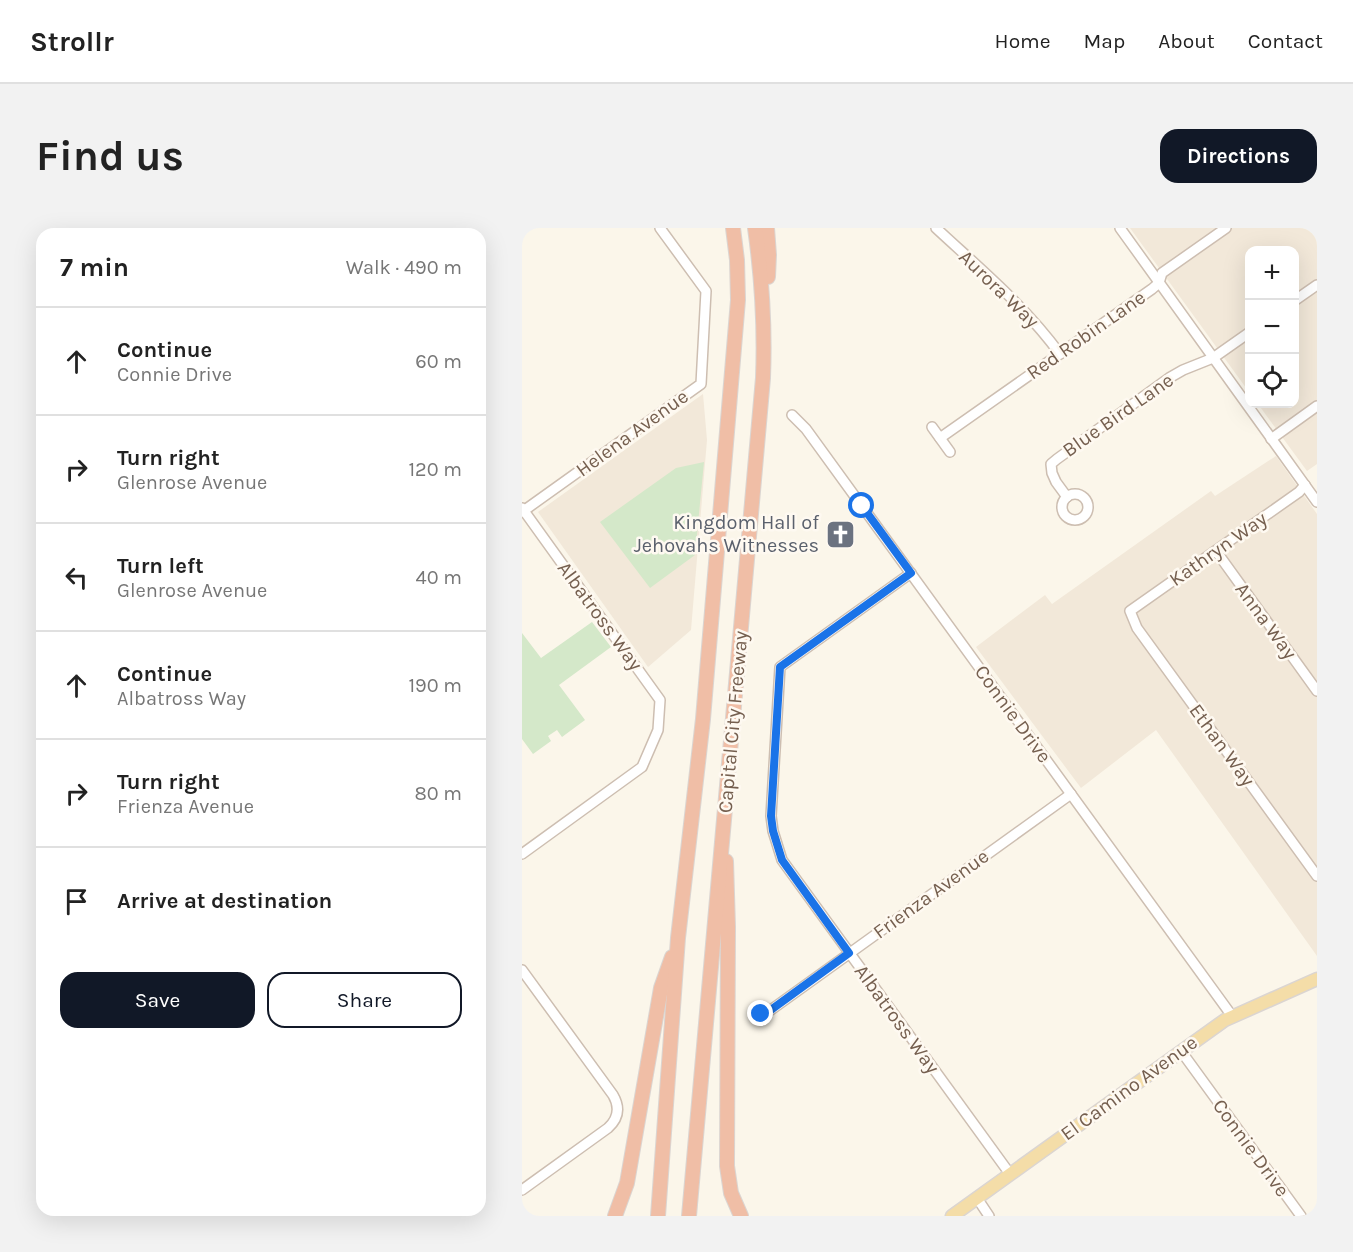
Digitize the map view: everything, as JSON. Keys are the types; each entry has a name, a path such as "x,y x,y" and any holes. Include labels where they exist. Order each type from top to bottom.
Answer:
{"highway":[{"name":"Capital City Freeway","path":"658,1216 678,938 704,708 738,300 737,260 731,228"},
{"name":"Capital City Freeway","path":"689,1216 764,348 762,279 755,228"},
{"path":"764,348 769,255 767,228"},
{"path":"724,824 728,927 727,1166 731,1193 741,1216"},
{"path":"615,1216 627,1183 661,988 678,938"}],"main road":[{"name":"El Camino Avenue","path":"952,1216 1232,1016 1317,979"}],"street":[{"name":"Helena Avenue","path":"523,510 701,384 706,291 660,228"},
{"name":"Aurora Way","path":"936,228 1007,294 1048,337 1060,354"},
{"path":"1120,228 1317,502"},
{"name":"Red Robin Lane","path":"940,438 1114,317 1159,283 1162,273 1226,228"},
{"path":"1295,300 1317,285"},
{"name":"Blue Bird Lane","path":"1067,497 1056,482 1051,464 1169,378 1213,358 1245,336"},
{"path":"1271,439 1317,406"},
{"name":"Connie Drive","path":"792,415 806,429 1232,1016"},
{"path":"932,427 950,452"},
{"name":"Kathryn Way","path":"1130,611 1299,492 1305,485"},
{"name":"Albatross Way","path":"522,854 642,768 658,730 660,700 523,510"},
{"name":"Anna Way","path":"1216,550 1317,691"},
{"name":"Albatross Way","path":"911,573 780,667 771,816 776,846 782,860 1010,1174"},
{"name":"Ethan Way","path":"1130,611 1137,628 1317,876"},
{"name":"Frienza Avenue","path":"761,1014 768,1012 1071,794"},
{"path":"522,970 613,1095 617,1102 618,1114 608,1128 522,1190"},
{"name":"Connie Drive","path":"1181,1051 1300,1216"},
{"path":"977,1198 989,1216"}],"shaded area":[{"path":"1130,228 1317,228 1317,464 1307,471 1261,408 1299,408 1299,246 1245,246 1245,386"},
{"path":"703,394 707,440 691,630 648,667 538,512"},
{"path":"1276,456 1317,514 1317,956 1156,730 1081,788 976,647 1045,595 1052,604 1211,491 1215,496"}],"green space":[{"path":"704,462 695,555 650,588 600,522 676,468"},
{"path":"592,622 611,647 559,685 585,720 562,737 557,730 548,736 551,741 533,754 522,739 522,633 541,658"}],"place":[{"name":"Kingdom Hall of Jehovahs Witnesses","path":"840,534"}],"route":[{"path":"761,1014 768,1012 849,953 782,860 776,846 771,816 780,667 911,573 862,506"}]}
